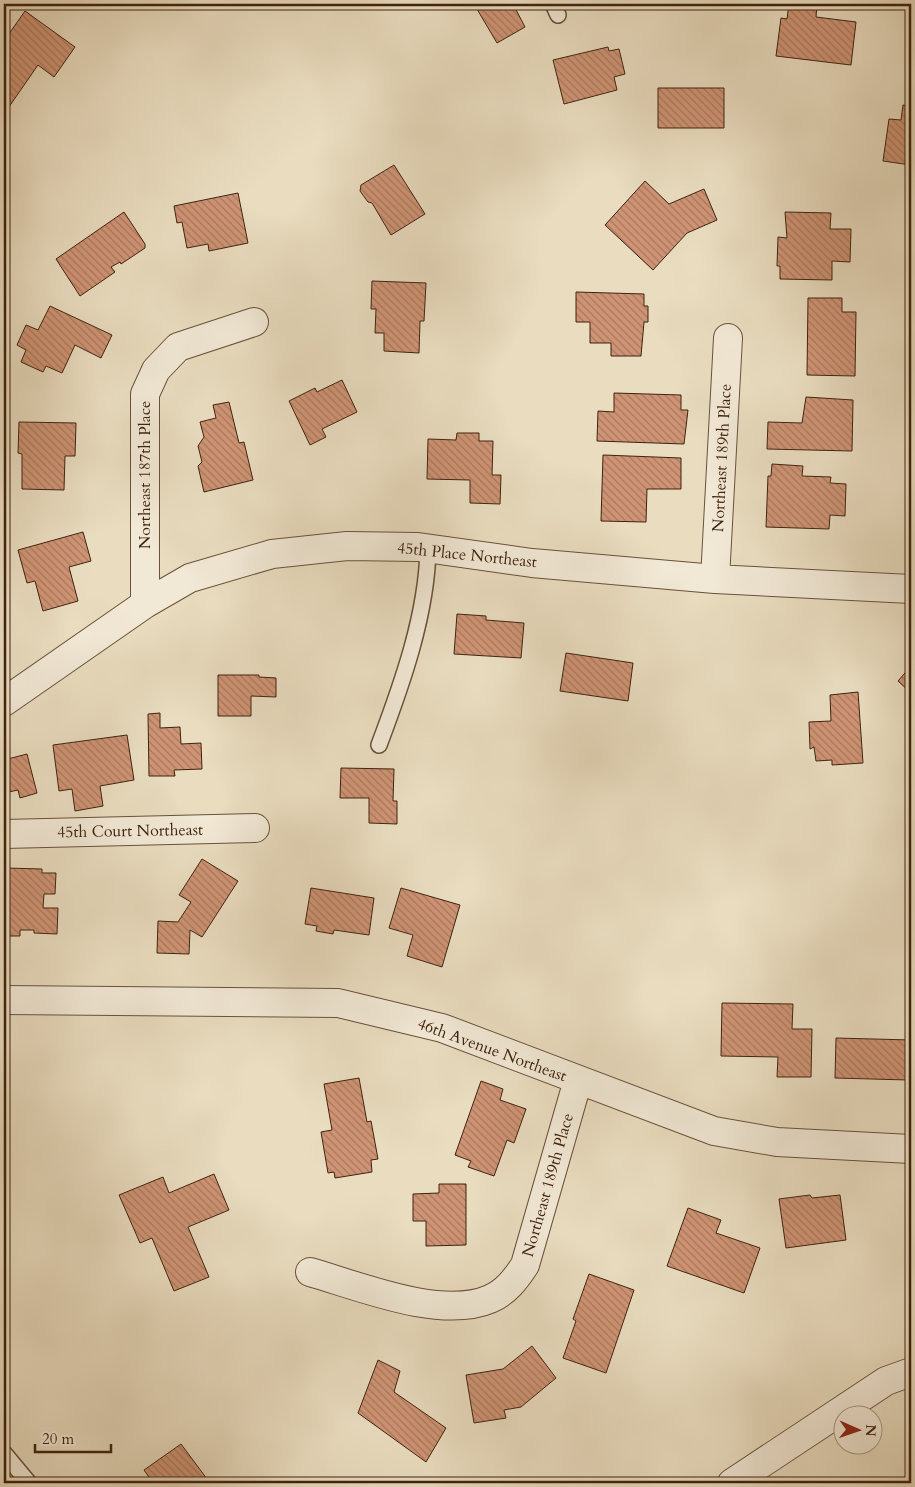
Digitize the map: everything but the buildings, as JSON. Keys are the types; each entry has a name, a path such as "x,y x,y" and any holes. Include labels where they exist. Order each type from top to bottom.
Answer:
{"street":[{"name":"Northeast 187th Place","path":"145,604 145,394 156,370 178,347 254,322"},
{"name":"Northeast 189th Place","path":"716,578 728,338"},
{"name":"45th Place Northeast","path":"4,702 145,604 190,578 272,554 347,546 428,548 532,563 716,578 911,588"},
{"name":"45th Court Northeast","path":"4,834 255,828"},
{"name":"46th Avenue Northeast","path":"4,1000 338,1003 442,1028 714,1131 777,1142 911,1149"},
{"name":"Northeast 189th Place","path":"310,1272 428,1305 462,1305 490,1299 512,1285 525,1265 578,1080"},
{"path":"732,1483 886,1382 911,1372"}],"lane":[{"path":"379,744 399,692 428,578 428,548"},
{"path":"4,1453 29,1483"}]}
